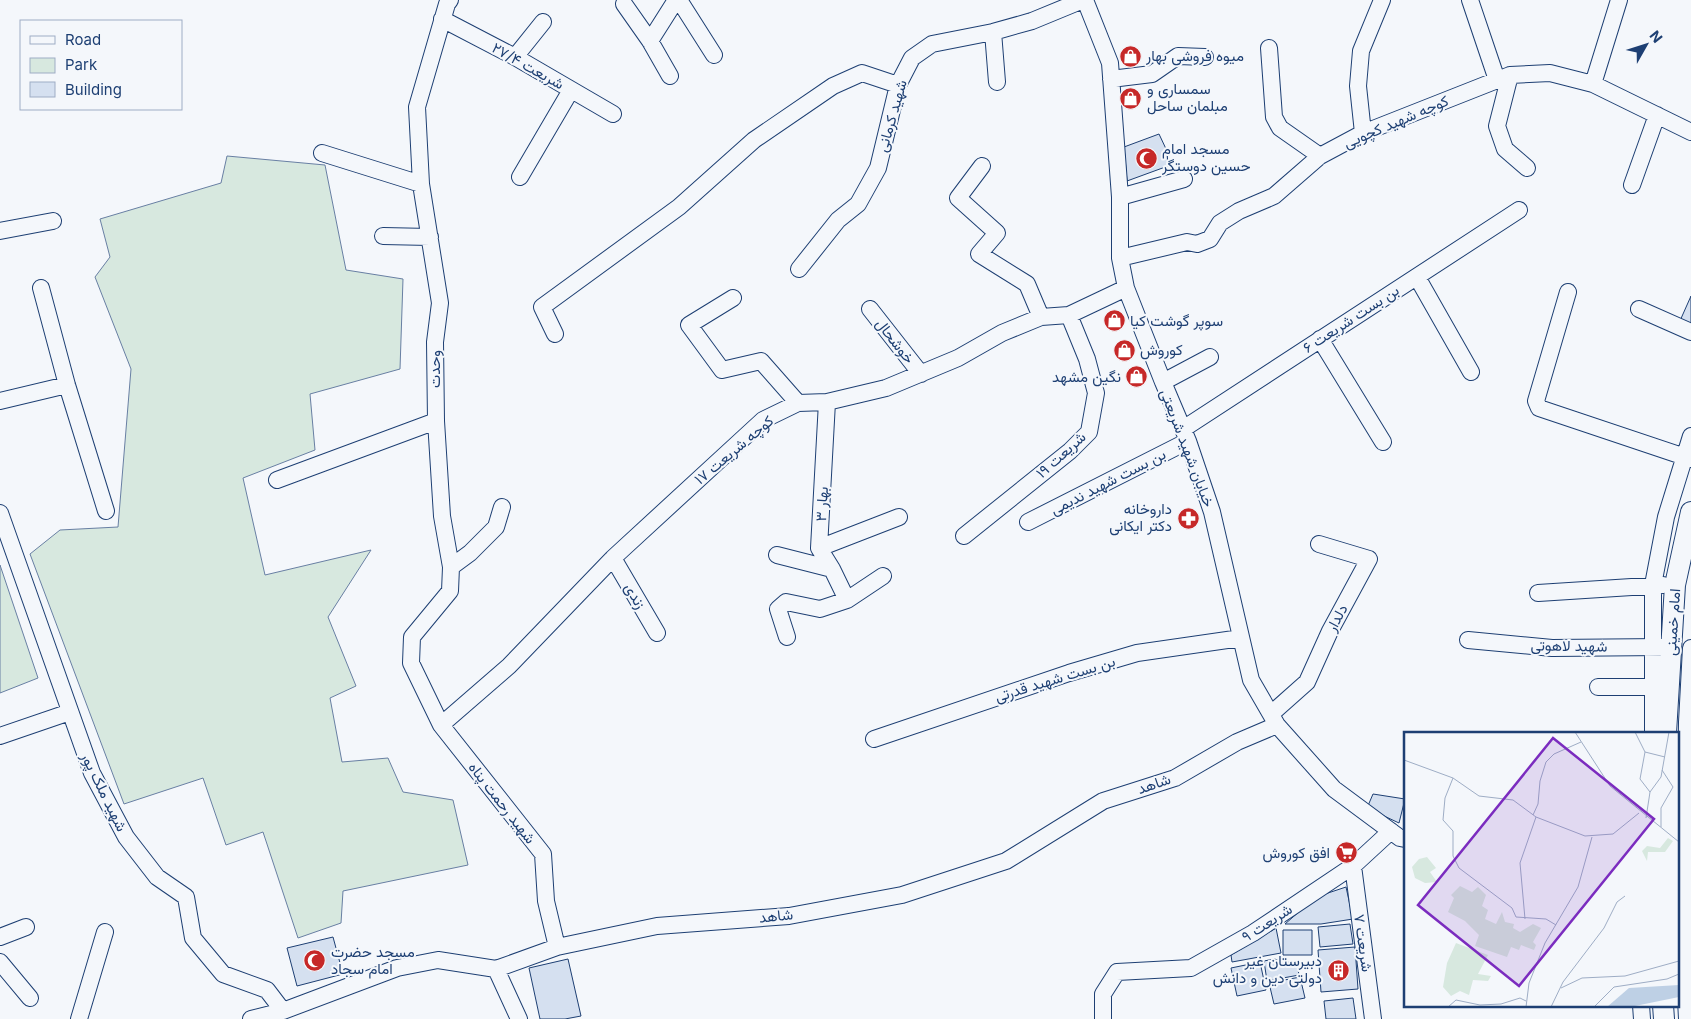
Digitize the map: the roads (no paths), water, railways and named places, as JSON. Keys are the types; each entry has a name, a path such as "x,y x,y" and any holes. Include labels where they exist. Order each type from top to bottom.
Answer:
{"main road":[{"name":"امام خمینی","path":"1662,729 1662,647 1690,520"},
{"path":"1663,1006 1664,1019"}],"street":[{"path":"650,40 677,0 714,55"},
{"name":"شهید کرمانی","path":"799,269 838,220 858,204 878,168 898,84 912,58 932,44 993,32 1032,21 1084,0"},
{"name":"خیابان شهید شریعتی","path":"1084,0 1110,63 1120,197 1120,258 1126,288 1162,382 1186,435 1212,512 1251,680 1274,719 1334,789 1398,835"},
{"path":"1363,133 1358,86 1361,51 1382,0"},
{"path":"1470,0 1503,77 1497,126 1505,149 1527,168"},
{"path":"1593,84 1619,0"},
{"path":"624,4 650,40 670,76"},
{"name":"شریعت ۲۷/۴","path":"445,6 515,57 613,114"},
{"name":"وحدت","path":"441,725 411,663 412,637 450,591 451,567 442,516 436,421 435,342 440,304 421,184 417,107 445,6"},
{"path":"515,57 543,22"},
{"path":"993,32 997,82"},
{"path":"1269,48 1274,117 1280,128 1320,156"},
{"path":"1111,79 1152,74 1178,56 1205,57"},
{"path":"555,334 542,307 679,207 754,140 834,86 862,73 898,84"},
{"name":"کوچه شهید کچویی","path":"1120,258 1186,242 1197,244 1210,239 1220,223 1239,211 1274,196 1320,156 1363,133 1503,77 1550,73 1593,84 1691,132"},
{"path":"520,177 571,90"},
{"path":"1632,185 1657,115"},
{"path":"322,153 421,184"},
{"path":"982,166 958,198 997,233 978,254 1027,284 1041,317"},
{"path":"1120,197 1184,179"},
{"name":"بن بست شریعت ۶","path":"1186,435 1320,339 1519,210"},
{"path":"0,231 52,221"},
{"path":"383,236 430,237"},
{"path":"1416,276 1471,372"},
{"path":"41,288 67,385 106,511"},
{"name":"کوچه شریعت ۱۷","path":"441,725 509,666 613,558 763,420 798,402 827,402 886,388 958,358 1002,333 1041,317 1069,315 1126,288"},
{"path":"1568,292 1536,401 1539,408 1688,458"},
{"path":"733,298 690,325 722,370 761,361 798,402"},
{"path":"1639,308 1691,332"},
{"name":"خوشحال","path":"870,309 921,374"},
{"name":"شریعت ۱۹","path":"964,536 1070,451 1089,432 1096,393 1087,359 1069,315"},
{"path":"1320,339 1383,442"},
{"path":"1162,382 1210,357"},
{"path":"0,401 67,385"},
{"name":"بهار ۳","path":"819,548 827,402"},
{"path":"277,480 436,421"},
{"name":"بن بست شهید ندیمی","path":"1028,522 1186,435"},
{"path":"1662,647 1653,585 1666,517 1688,458 1691,436"},
{"path":"451,567 470,553 496,527 502,506"},
{"name":"شهید ملک پور","path":"0,513 92,773 126,836 157,877 186,897 193,938 223,974 267,990 283,1011"},
{"path":"847,600 819,548 898,517"},
{"name":"دلدار","path":"1274,719 1307,682 1330,631 1369,559 1319,544"},
{"path":"777,555 832,569"},
{"name":"زندی","path":"613,558 657,633"},
{"path":"787,637 778,608 786,602 820,610 847,600 883,576"},
{"path":"1538,593 1675,585"},
{"name":"بن بست شهید قدرتی","path":"874,739 1068,673 1138,654 1241,638"},
{"name":"شهید لاهوتی","path":"1468,640 1552,648 1662,647"},
{"path":"1687,1019 1684,960 1691,648"},
{"path":"1598,688 1661,687"},
{"path":"0,736 70,712"},
{"name":"شاهد","path":"251,1019 283,1011 397,968 438,960 496,969 558,947 657,926 789,916 902,895 1006,861 1104,801 1175,778 1274,719"},
{"path":"1662,729 1689,722"},
{"name":"شهید رحمت پناه","path":"441,725 543,854 546,901 558,947"},
{"name":"شریعت ۹","path":"1103,1019 1103,994 1117,972 1191,968 1253,933 1398,835"},
{"name":"شریعت ۷","path":"1353,866 1375,1011"},
{"path":"0,937 26,927"},
{"path":"79,1019 105,932"},
{"path":"0,962 30,998"},
{"path":"496,969 519,1019"},
{"path":"1641,1006 1642,1019"}],"place":[{"name":"میوه فروشی بهار","path":"1130,56"},
{"name":"سمساری و مبلمان ساحل","path":"1131,98"},
{"name":"مسجد امام حسین دوستگر","path":"1146,158"},
{"name":"سوپر گوشت کیا","path":"1114,321"},
{"name":"کوروش","path":"1124,350"},
{"name":"نگین مشهد","path":"1137,377"},
{"name":"داروخانه دکتر ایکانی","path":"1188,518"},
{"name":"افق کوروش","path":"1346,853"},
{"name":"مسجد حضرت امام سجاد","path":"315,961"},
{"name":"دبیرستان غیر دولتی دین و دانش","path":"1338,970"}]}
